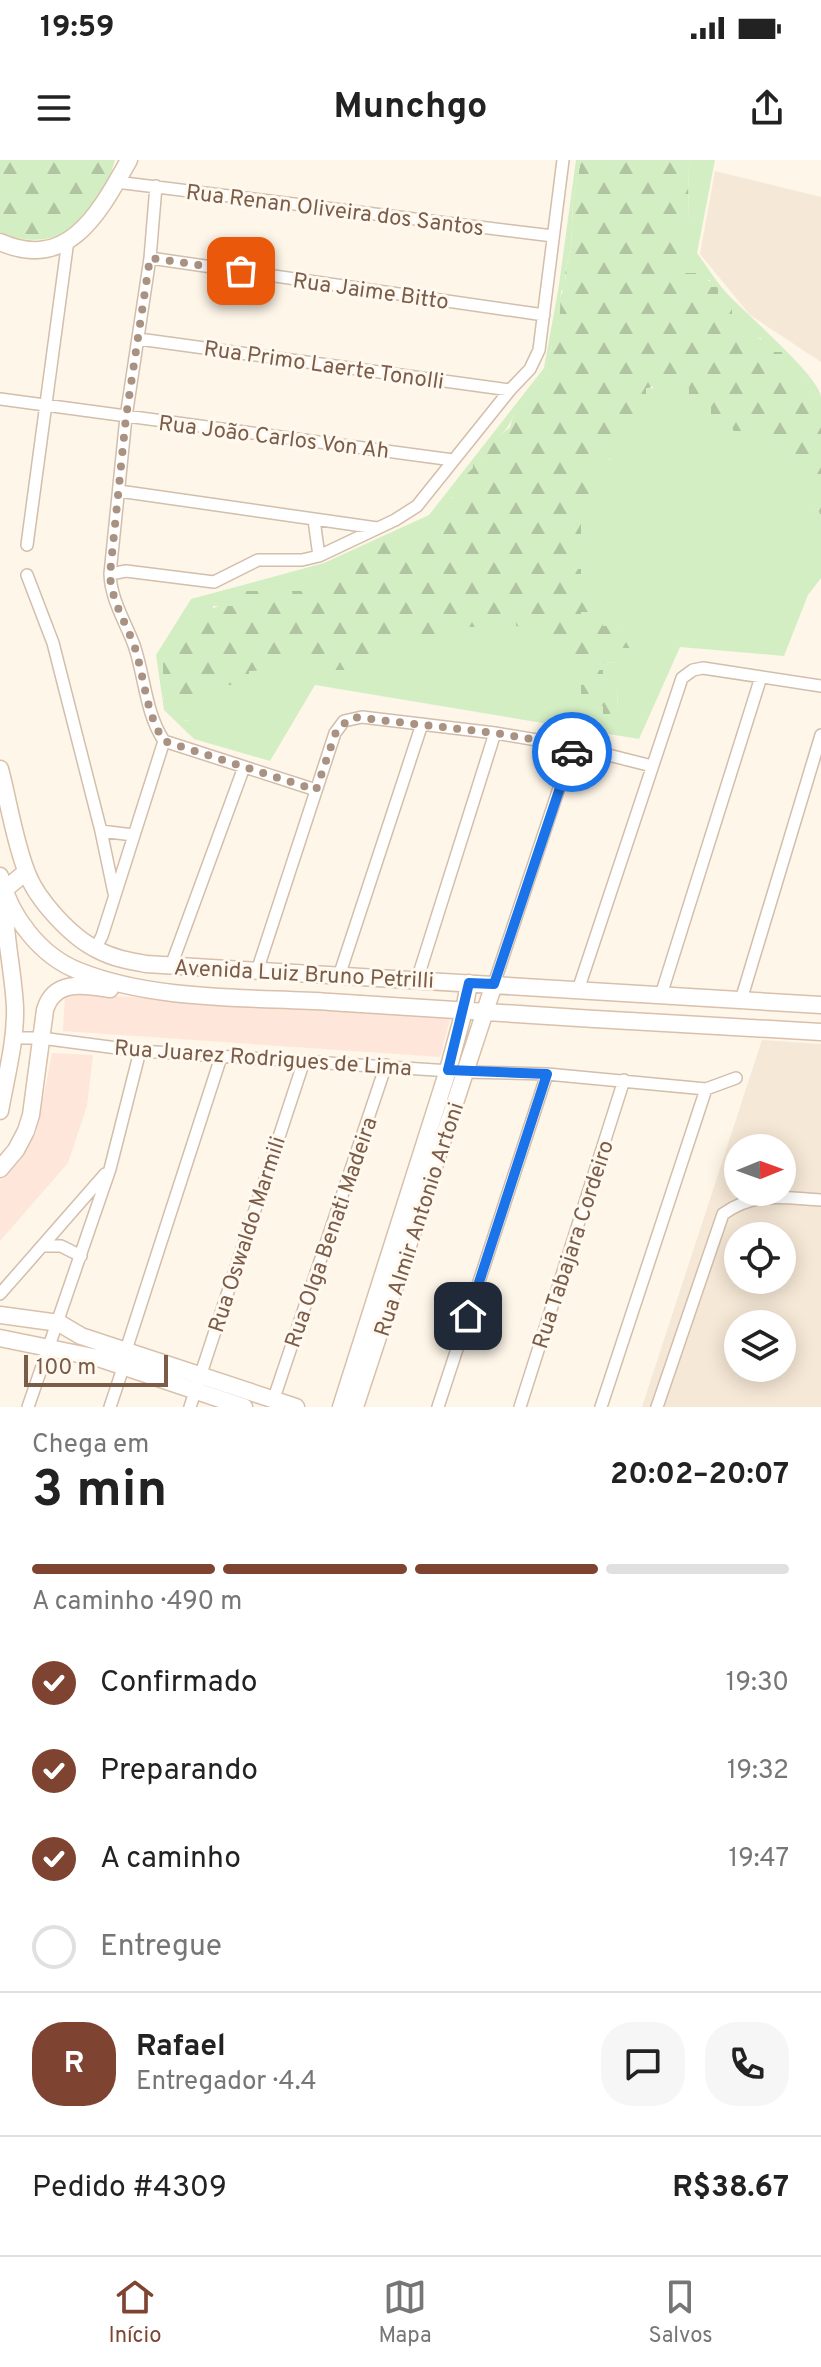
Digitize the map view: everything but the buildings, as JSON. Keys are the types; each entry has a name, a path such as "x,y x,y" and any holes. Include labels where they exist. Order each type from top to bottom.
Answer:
{"main road":[{"path":"0,242 18,249 32,249 68,240 92,222 129,160"},
{"name":"Avenida Luiz Bruno Petrilli","path":"0,769 26,872 48,907 80,939 121,960 171,966 741,1000 819,1000"},
{"path":"0,1111 15,1011 2,883 26,872"},
{"name":"Avenida Luiz Bruno Petrilli","path":"2,883 20,922 55,957 76,970 130,987 821,1032"},
{"path":"287,999 291,973"},
{"name":"Rua Almir Antonio Artoni","path":"341,1407 448,1070 469,983"},
{"name":"Rua Almir Antonio Artoni","path":"355,1407 494,984"},
{"path":"0,1169 16,1150 31,1115 46,1004 62,988 77,985 110,989 130,987"},
{"path":"0,1315 59,1323 81,1336 126,1350 194,1392 274,1398 296,1407"},
{"path":"0,1338 98,1358 244,1407"}],"street":[{"path":"110,574 126,571 214,582 258,560 302,560 319,556 417,506 530,369 539,350 563,160"},
{"name":"Rua Renan Oliveira dos Santos","path":"116,182 553,236"},
{"path":"156,186 150,258 126,417 111,590 134,646 153,725 164,741 316,790"},
{"path":"27,545 68,240"},
{"name":"Rua Jaime Bitto","path":"150,258 544,315"},
{"name":"Rua Primo Laerte Tonolli","path":"139,339 510,390"},
{"name":"Rua João Carlos Von Ah","path":"0,399 453,460"},
{"path":"119,491 378,528"},
{"path":"314,520 319,556"},
{"path":"27,575 53,643 115,895"},
{"path":"578,990 682,678 688,672 703,668 821,686"},
{"path":"661,995 761,677"},
{"path":"257,971 335,733 344,721 358,717 495,733 573,746 652,766"},
{"path":"339,976 422,724"},
{"path":"417,980 495,733"},
{"path":"741,1000 815,774 821,735"},
{"path":"95,949 102,936 164,741"},
{"path":"494,984 573,746"},
{"path":"171,966 244,767"},
{"path":"101,831 133,835"},
{"name":"Rua Juarez Rodrigues de Lima","path":"13,1038 41,1038 140,1051 221,1057 547,1074 706,1089"},
{"path":"28,1407 110,1169 140,1051"},
{"path":"126,1350 221,1057"},
{"name":"Rua Oswaldo Marmili","path":"194,1392 304,1061"},
{"name":"Rua Olga Benati Madeira","path":"274,1398 386,1065"},
{"path":"438,1407 547,1074"},
{"path":"601,1407 706,1089 736,1078"},
{"name":"Rua Tabajara Cordeiro","path":"520,1407 624,1080"},
{"path":"0,1294 110,1169"},
{"path":"657,1407 723,1214 737,1203 759,1196 821,1200"},
{"path":"42,1246 61,1246 81,1256"},
{"path":"110,1407 123,1368"}],"shaded area":[{"path":"715,171 821,197 821,362 750,315 700,254"},
{"path":"65,993 451,1016 440,1057 63,1031"},
{"path":"762,1040 821,1044 821,1407 642,1407 724,1156 724,1206 796,1206 796,1134 731,1134"},
{"path":"52,1053 93,1055 87,1106 68,1163 0,1241 0,1181 36,1134"}],"green space":[{"path":"0,160 115,160 102,196 87,218 64,233 39,240 0,232"},
{"path":"576,160 581,160 573,200 566,287 561,291 559,331 552,331 552,345 543,380 537,381 537,396 531,396 530,403 523,403 523,410 513,415 480,461 473,461 473,468 466,475 473,475 473,490 459,490 458,497 451,497 451,511 444,512 444,533 430,533 429,540 379,540 379,548 359,550 357,555 350,555 350,562 329,562 329,577 321,577 321,584 307,584 307,591 292,591 293,598 300,598 300,605 285,605 285,598 271,598 270,591 243,591 242,598 249,598 249,606 213,606 213,613 206,613 206,620 192,620 191,627 177,627 177,635 170,635 170,656 163,657 163,699 170,700 170,714 184,714 185,721 191,721 192,714 199,713 199,700 206,699 206,685 242,685 242,678 249,677 249,671 271,670 271,678 278,678 278,670 285,670 285,663 300,663 300,656 314,656 314,663 329,663 329,670 371,670 372,663 393,663 394,649 401,648 401,641 415,641 415,634 436,634 437,627 480,627 480,619 516,619 516,626 523,627 523,619 531,619 531,627 538,627 538,634 545,634 545,641 552,641 553,663 574,663 574,677 588,677 589,684 581,685 581,698 596,699 596,706 603,706 603,720 610,720 610,713 618,713 617,685 610,684 610,677 603,677 603,670 596,670 596,655 603,655 603,663 617,662 617,656 610,655 610,648 631,648 632,634 617,634 617,626 603,626 602,619 581,619 581,612 588,612 588,577 581,576 581,569 574,569 574,562 581,561 581,497 595,496 595,460 610,460 610,439 617,439 617,432 624,431 624,424 631,424 631,417 638,417 638,410 645,410 646,403 653,402 653,396 646,395 646,388 653,388 653,381 667,381 667,374 682,374 682,388 689,388 689,395 696,395 697,402 711,403 711,416 718,417 718,424 732,424 733,431 754,431 754,438 769,439 769,446 783,446 783,453 790,453 790,467 798,467 798,474 805,475 805,482 812,482 812,496 805,496 805,503 812,503 812,510 819,511 821,518 821,578 808,595 784,656 680,647 639,739 315,685 270,761 194,739 164,710 156,655 191,599 324,563 429,515 544,368"},
{"path":"581,160 688,160 689,222 682,229 675,229 689,244 693,265 731,300 744,328 790,359 783,380 790,381 790,373 802,374 812,381 805,388 821,397 821,518 805,503 805,482 790,467 783,453 718,424 667,374 667,381 646,389 646,395 653,395 653,403 617,439 595,497 581,497 581,562 574,562 574,569 581,569 588,576 588,612 632,634 632,648 617,655 617,662 603,663 603,656 596,656 603,670 617,684 618,713 610,720 603,720 596,706 581,699 581,684 552,663 545,641 531,627 531,620 523,627 516,627 516,619 481,619 480,627 437,627 437,634 416,634 415,641 401,649 394,663 372,670 329,670 300,656 300,663 285,670 278,678 249,678 242,685 206,699 192,721 174,716 169,712 163,696 163,662 170,634 183,623 242,598 242,591 271,591 292,598 292,591 321,577 328,562 379,540 429,540 429,533 473,461 480,461 487,446 510,427 513,415 530,396 537,381 543,379 552,345 552,331 559,330 559,302 571,250 573,200"},
{"path":"688,160 715,160 697,253 723,289 807,374 821,397 804,388 804,381 810,380 802,374 790,374 790,381 783,381 783,374 776,373 776,366 790,366 790,359 783,359 782,352 768,352 768,345 761,345 761,338 747,337 747,331 739,330 739,323 732,323 732,302 718,302 718,287 711,287 710,280 696,280 696,273 682,273 682,258 689,258 689,244 681,244 681,237 674,237 674,229 681,229 681,222 689,222"}],"way so far":[{"path":"241,271 150,258 126,417 110,574 111,590 134,646 153,725 164,741 316,790 337,729 353,717 495,733 573,746 572,752"}],"route":[{"path":"468,1316 547,1074 448,1070 469,983 494,984 572,752"}]}
